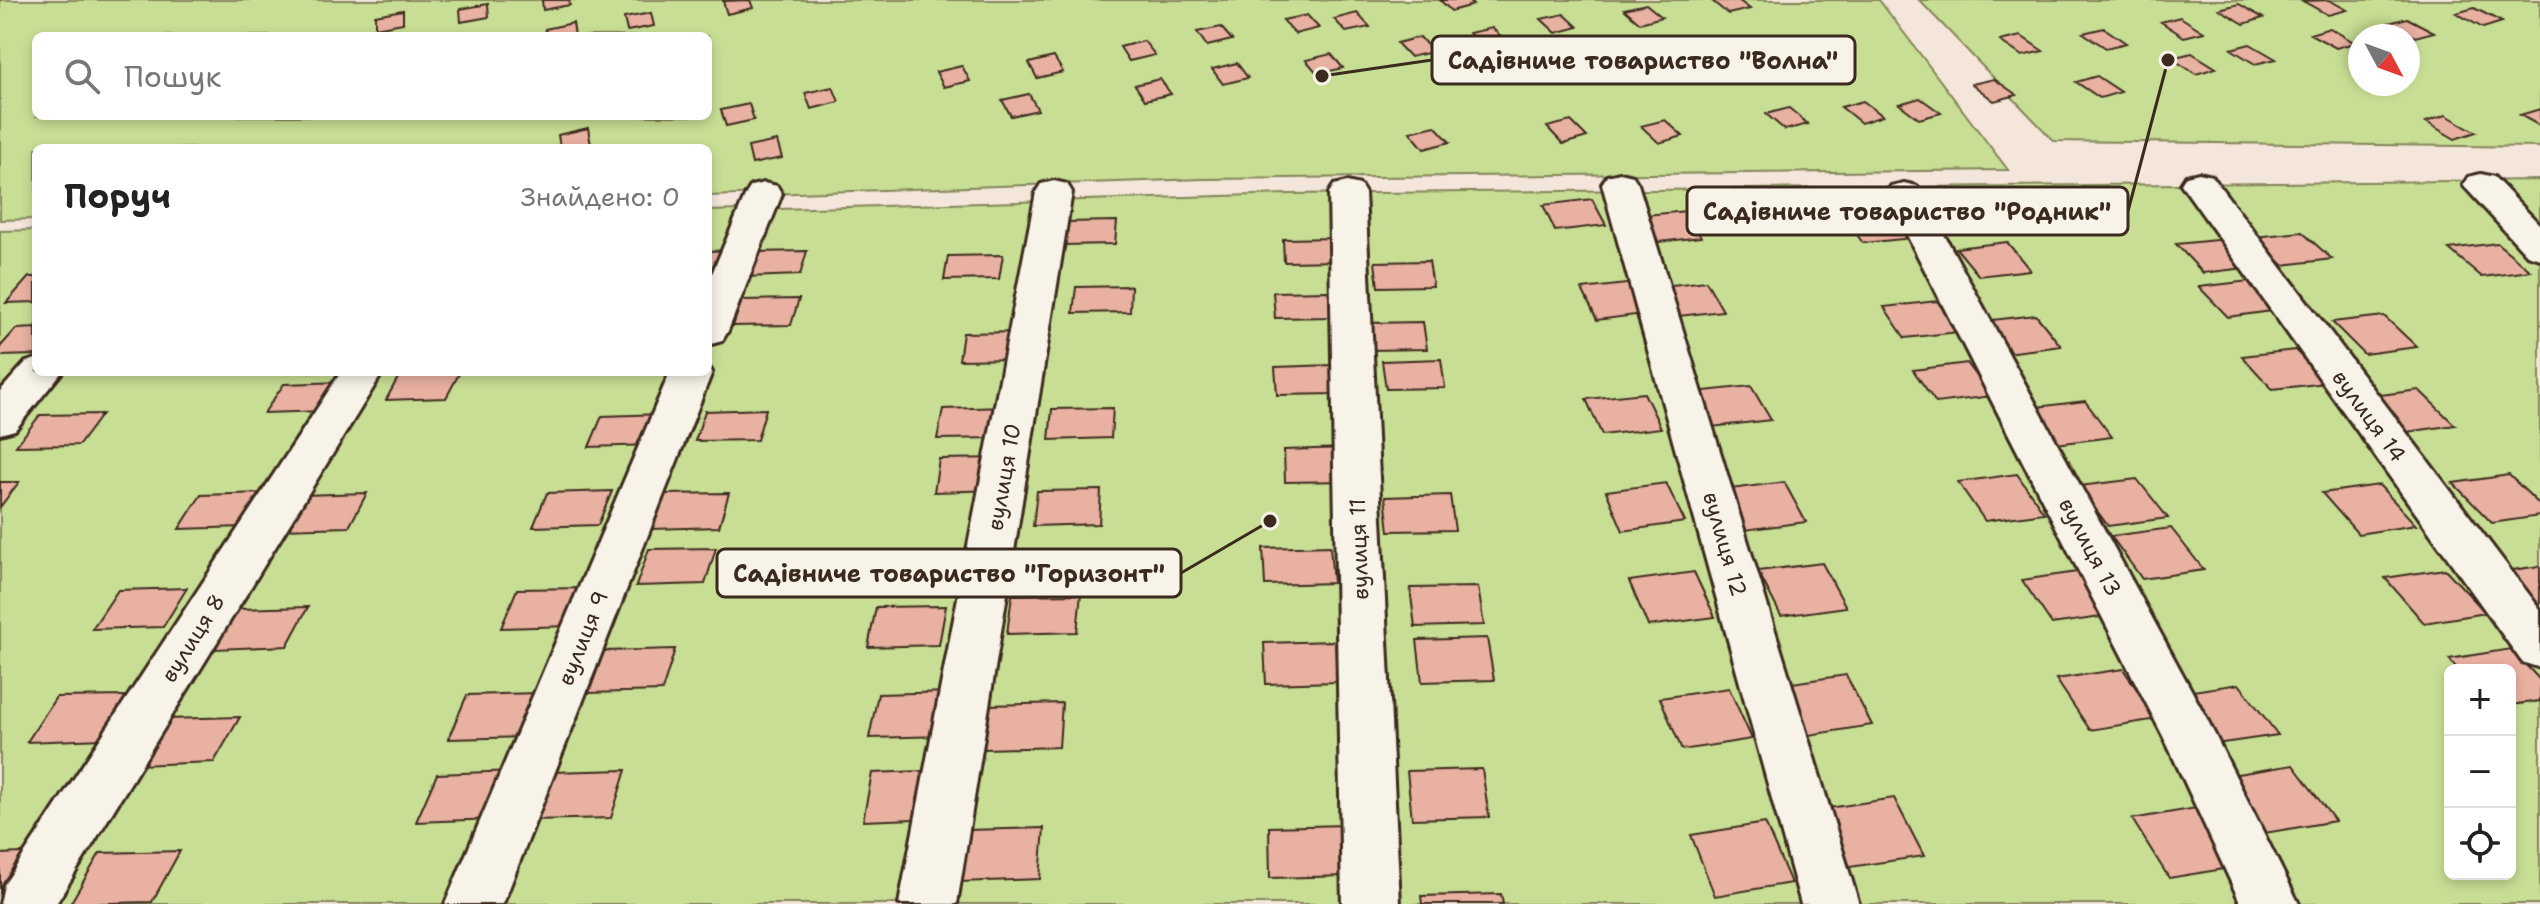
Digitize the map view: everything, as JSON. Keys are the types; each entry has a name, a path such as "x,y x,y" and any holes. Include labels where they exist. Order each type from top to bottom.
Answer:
{"street":[{"name":"вулиця 12","path":"1620,184 1830,904"},
{"name":"вулиця 14","path":"2199,184 2540,647"},
{"path":"2481,185 2540,247"},
{"name":"вулиця 10","path":"928,904 1054,192"},
{"name":"вулиця 11","path":"1347,193 1371,904"},
{"path":"712,321 764,194"},
{"name":"вулиця 13","path":"1904,194 2189,735 2270,904"},
{"path":"0,419 38,376"},
{"name":"вулиця 8","path":"24,904 359,376"},
{"name":"вулиця 9","path":"474,904 689,376"}],"green space":[{"path":"0,0 1879,0 2008,170 1203,179 712,196 712,144 32,144 32,219 0,220"},
{"path":"1919,0 2540,0 2540,147 2054,141"},
{"path":"2540,180 2540,904 0,904 0,231 32,230 32,376 712,376 712,211 1289,194"}],"building":[{"path":"542,0 569,0 570,5 543,10"},
{"path":"750,0 753,8 727,14 723,1"},
{"path":"1440,0 1468,0 1473,5 1451,11"},
{"path":"1738,0 1750,9 1728,14 1712,1"},
{"path":"2329,0 2347,10 2328,15 2303,1"},
{"path":"488,4 489,17 461,22 460,9"},
{"path":"1646,4 1662,17 1640,23 1624,9"},
{"path":"2239,4 2263,18 2244,24 2219,9"},
{"path":"2474,8 2502,22 2483,28 2456,13"},
{"path":"403,10 403,23 375,28 375,15"},
{"path":"651,13 654,26 627,31 624,18"},
{"path":"1357,13 1370,27 1346,32 1334,19"},
{"path":"1564,14 1578,27 1556,33 1541,19"},
{"path":"1307,15 1319,28 1295,34 1283,20"},
{"path":"2180,17 2204,32 2184,37 2161,22"},
{"path":"2407,18 2419,24 2391,24"},
{"path":"573,23 574,32 546,32 545,29"},
{"path":"2420,25 2434,32 2420,36"},
{"path":"1221,27 1232,40 1207,46 1197,32"},
{"path":"1492,28 1506,41 1483,47 1469,33"},
{"path":"2104,28 2126,43 2106,48 2083,33"},
{"path":"2330,28 2348,39 2348,45 2336,48 2310,34"},
{"path":"2021,36 2043,51 2022,56 2000,41"},
{"path":"1420,37 1433,52 1410,57 1397,43"},
{"path":"1144,41 1155,55 1129,61 1120,47"},
{"path":"2250,44 2276,59 2255,64 2231,49"},
{"path":"2192,53 2216,68 2196,74 2171,58"},
{"path":"1331,54 1343,68 1318,74 1306,60"},
{"path":"1054,57 1063,72 1037,78 1029,63"},
{"path":"1237,63 1248,78 1223,84 1212,69"},
{"path":"962,66 970,81 944,87 936,72"},
{"path":"2097,76 2121,92 2100,98 2076,82"},
{"path":"1160,79 1171,94 1145,100 1135,85"},
{"path":"1994,79 2017,95 1994,101 1972,84"},
{"path":"833,87 839,102 811,109 805,93"},
{"path":"1029,94 1038,110 1011,116 1002,100"},
{"path":"1920,98 1941,113 1919,119 1899,104"},
{"path":"1863,101 1883,116 1861,123 1841,107"},
{"path":"749,104 754,120 726,126 721,110"},
{"path":"1789,108 1808,124 1785,130 1766,114"},
{"path":"2540,109 2540,126 2520,115"},
{"path":"2446,115 2476,132 2455,139 2426,122"},
{"path":"1665,120 1683,136 1659,143 1641,126"},
{"path":"1571,121 1587,137 1563,144 1547,127"},
{"path":"1435,126 1450,142 1424,149 1410,132"},
{"path":"588,128 591,144 559,144 558,135"},
{"path":"777,141 782,158 752,164 748,147"},
{"path":"1592,199 1606,225 1555,231 1543,205"},
{"path":"1686,211 1701,237 1651,243 1636,216"},
{"path":"1893,211 1913,238 1863,243 1843,216"},
{"path":"1117,221 1115,244 1061,245 1064,222"},
{"path":"2302,232 2332,259 2283,265 2254,237"},
{"path":"1337,238 1339,261 1284,262 1283,239"},
{"path":"2226,239 2254,267 2203,273 2176,244"},
{"path":"2007,242 2030,270 1979,276 1956,248"},
{"path":"2497,243 2531,271 2482,277 2449,249"},
{"path":"737,250 728,275 712,275 712,251"},
{"path":"807,251 800,275 744,277 753,252"},
{"path":"1003,255 999,279 944,280 948,256"},
{"path":"1429,261 1433,286 1378,287 1375,262"},
{"path":"29,277 32,277 32,302 6,303"},
{"path":"1706,281 1723,311 1670,317 1654,287"},
{"path":"2249,281 2279,310 2228,317 2199,287"},
{"path":"1635,283 1651,313 1597,320 1582,289"},
{"path":"1131,286 1130,312 1073,313 1076,287"},
{"path":"1329,291 1331,317 1275,318 1273,292"},
{"path":"799,299 791,325 733,326 742,300"},
{"path":"1937,301 1959,332 1905,338 1884,307"},
{"path":"2036,315 2061,346 2007,353 1983,321"},
{"path":"2384,316 2417,347 2364,354 2332,322"},
{"path":"1423,322 1427,349 1369,350 1367,323"},
{"path":"32,328 32,355 0,356 0,347 16,329"},
{"path":"1021,332 1018,359 959,360 963,333"},
{"path":"2295,350 2327,383 2272,389 2242,356"},
{"path":"1441,359 1445,388 1386,389 1382,361"},
{"path":"1967,363 1992,396 1936,403 1913,370"},
{"path":"1334,365 1337,394 1277,395 1275,367"},
{"path":"399,376 458,376 446,398 386,400"},
{"path":"343,382 326,411 264,413 284,384"},
{"path":"1751,386 1771,420 1712,427 1694,392"},
{"path":"2419,390 2455,425 2400,433 2365,397"},
{"path":"1644,393 1661,428 1602,435 1586,399"},
{"path":"2085,401 2112,437 2056,444 2028,408"},
{"path":"1004,407 1000,438 937,439 943,409"},
{"path":"1113,408 1111,438 1049,440 1052,409"},
{"path":"766,409 757,440 695,441 705,411"},
{"path":"102,414 79,445 16,446 40,415"},
{"path":"663,414 652,445 589,447 602,416"},
{"path":"1346,448 1349,481 1285,482 1284,450"},
{"path":"1002,458 998,490 934,492 939,459"},
{"path":"2017,474 2044,513 1985,521 1958,482"},
{"path":"2509,475 2540,505 2540,516 2492,523 2453,483"},
{"path":"2137,479 2168,518 2108,526 2079,486"},
{"path":"0,482 19,482 0,507"},
{"path":"1784,482 1806,522 1744,530 1723,490"},
{"path":"1666,483 1685,522 1623,531 1606,491"},
{"path":"2379,485 2416,525 2358,534 2322,493"},
{"path":"1101,490 1099,524 1033,526 1037,491"},
{"path":"612,491 598,525 533,527 547,493"},
{"path":"267,493 245,527 179,529 201,495"},
{"path":"367,493 349,527 282,529 302,495"},
{"path":"729,493 719,527 652,529 664,494"},
{"path":"1450,495 1455,530 1389,531 1385,497"},
{"path":"2171,528 2204,570 2142,579 2111,536"},
{"path":"1330,546 1333,583 1265,585 1263,548"},
{"path":"716,548 705,584 636,586 649,549"},
{"path":"1822,563 1846,607 1781,616 1758,571"},
{"path":"2540,566 2540,606 2506,571"},
{"path":"2445,569 2486,613 2424,623 2385,578"},
{"path":"2084,571 2115,615 2052,624 2022,580"},
{"path":"1694,572 1715,617 1648,626 1629,581"},
{"path":"1478,587 1484,625 1415,627 1410,588"},
{"path":"187,588 163,627 92,629 118,590"},
{"path":"586,588 571,626 501,628 517,589"},
{"path":"1081,594 1077,632 1007,634 1012,595"},
{"path":"946,606 939,645 868,647 876,607"},
{"path":"308,607 287,646 215,649 238,609"},
{"path":"1487,638 1494,680 1422,682 1417,640"},
{"path":"1335,641 1337,682 1266,684 1264,643"},
{"path":"675,649 662,691 589,693 604,651"},
{"path":"2511,649 2540,680 2540,701 2516,704 2516,664 2453,664 2449,659"},
{"path":"2123,669 2157,719 2090,730 2056,679"},
{"path":"1846,675 1872,725 1803,736 1778,685"},
{"path":"2239,684 2278,735 2209,745 2173,694"},
{"path":"1729,688 1752,739 1682,750 1660,698"},
{"path":"951,692 944,736 869,738 878,694"},
{"path":"540,693 524,737 448,739 467,695"},
{"path":"130,696 103,739 27,742 56,697"},
{"path":"1062,703 1059,747 984,749 989,705"},
{"path":"240,717 214,762 138,765 165,719"},
{"path":"2293,765 2335,821 2265,833 2225,776"},
{"path":"1482,769 1489,817 1412,819 1407,771"},
{"path":"626,770 611,818 533,820 550,772"},
{"path":"948,770 941,818 863,821 872,773"},
{"path":"513,771 495,819 416,822 437,774"},
{"path":"1894,798 1924,856 1850,867 1822,809"},
{"path":"2202,807 2242,866 2169,878 2132,819"},
{"path":"1765,823 1791,883 1715,896 1691,835"},
{"path":"1346,825 1350,876 1270,878 1269,827"},
{"path":"1044,828 1040,879 960,882 966,830"},
{"path":"180,851 152,902 70,904 100,853"},
{"path":"44,852 12,904 0,904 0,854"},
{"path":"1501,894 1503,904 1422,904 1421,896"}],"place":[{"name":"Садівниче товариство \"Родник\"","path":"2168,60"},
{"name":"Садівниче товариство \"Волна\"","path":"1322,76"},
{"name":"Садівниче товариство \"Горизонт\"","path":"1270,521"}]}
